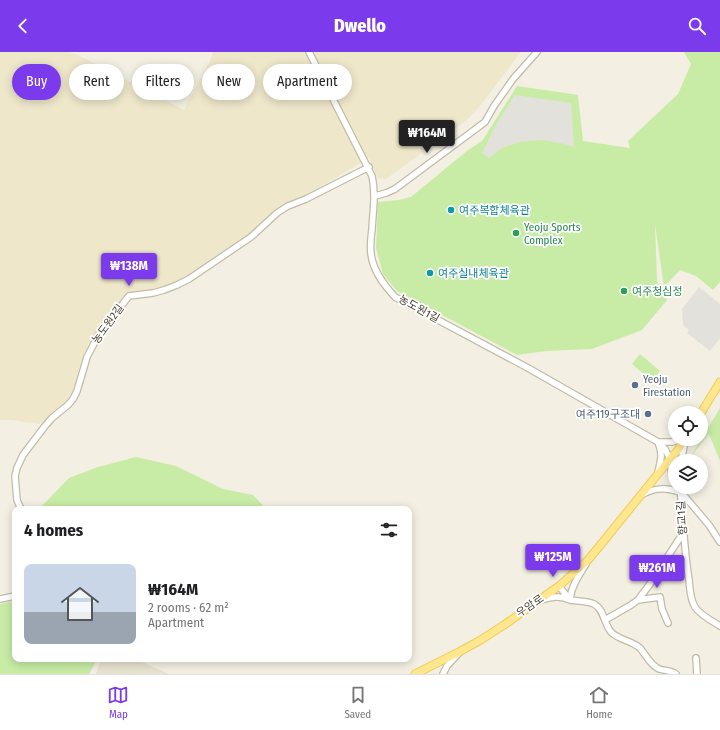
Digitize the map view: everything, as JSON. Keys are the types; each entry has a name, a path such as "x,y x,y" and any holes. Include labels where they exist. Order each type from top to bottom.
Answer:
{"main road":[{"path":"705,406 720,382"},
{"name":"우암로","path":"674,454 681,446"},
{"name":"우암로","path":"415,674 430,671 479,641 559,586 588,560 614,530 668,461"}],"street":[{"name":"농도원1길","path":"309,52 372,176 375,196 371,255 379,276 386,287 396,297 534,372 658,442 665,449 668,455"},
{"path":"375,196 395,189 485,122 510,83 536,52"},
{"name":"농도원2길","path":"20,506 17,500 15,476 23,455 52,418 73,399 77,391 87,357 98,334 129,296 153,293 177,285 202,271 251,237 277,213 288,206 306,199 368,167"},
{"path":"657,474 661,459 661,450 658,442 668,442"},
{"path":"641,495 650,490 668,488"},
{"name":"향교1길","path":"679,494 685,559 693,602 695,608 699,612 720,626"},
{"name":"향교1길","path":"683,494 710,525 720,542"},
{"path":"605,620 638,600 683,533"},
{"path":"570,600 570,594 588,560"},
{"path":"559,586 570,600"},
{"path":"538,601 559,596 570,600 594,604 598,607 608,628 613,633 639,647 653,665 659,669 672,671 676,674"},
{"path":"0,600 12,597"},
{"path":"638,600 660,597 662,609 668,623"},
{"path":"443,674 447,666 459,652"},
{"path":"696,658 697,674"}],"shaded area":[{"path":"0,52 68,52 78,55 95,64 69,64 69,100 124,100 124,79 132,83 132,100 165,100 184,110 189,100 194,100 194,91 202,76 202,100 255,100 255,64 208,64 213,52 521,52 480,106 467,120 386,179 378,178 369,158 272,213 249,236 187,277 170,285 145,292 117,304 92,337 82,357 72,394 66,403 39,424 12,420 0,420"},
{"path":"515,95 571,103 574,147 542,140 519,142 502,148 489,158 482,153 496,125"},
{"path":"699,287 720,304 720,338 710,351 687,333 689,330 683,325 682,309"},
{"path":"100,662 142,662 169,674 96,674"}],"green space":[{"name":"Yeoju Sports Complex","path":"684,52 720,52 720,282 713,290 696,276 680,270 664,287 655,224 657,281 667,300 642,330 592,349 546,351 517,355 397,291 383,274 376,248 378,202 411,197 468,150 482,141 517,86 578,95 583,141 630,148 628,141 678,94 691,64"},
{"path":"640,354 660,371 652,381 632,364"},
{"path":"720,408 720,461 709,434 708,435 708,428"},
{"path":"697,446 699,446 693,454"},
{"path":"136,457 176,466 223,489 253,495 263,506 42,506 69,478 98,467"},
{"path":"12,602 12,662 95,662 89,674 0,674 0,604"}],"place":[{"name":"여주복합체육관","path":"451,210"},
{"name":"Yeoju Sports Complex","path":"516,233"},
{"name":"여주실내체육관","path":"430,273"},
{"name":"여주청심정","path":"624,291"},
{"name":"Yeoju Firestation","path":"635,385"},
{"name":"여주119구조대","path":"648,414"}]}
